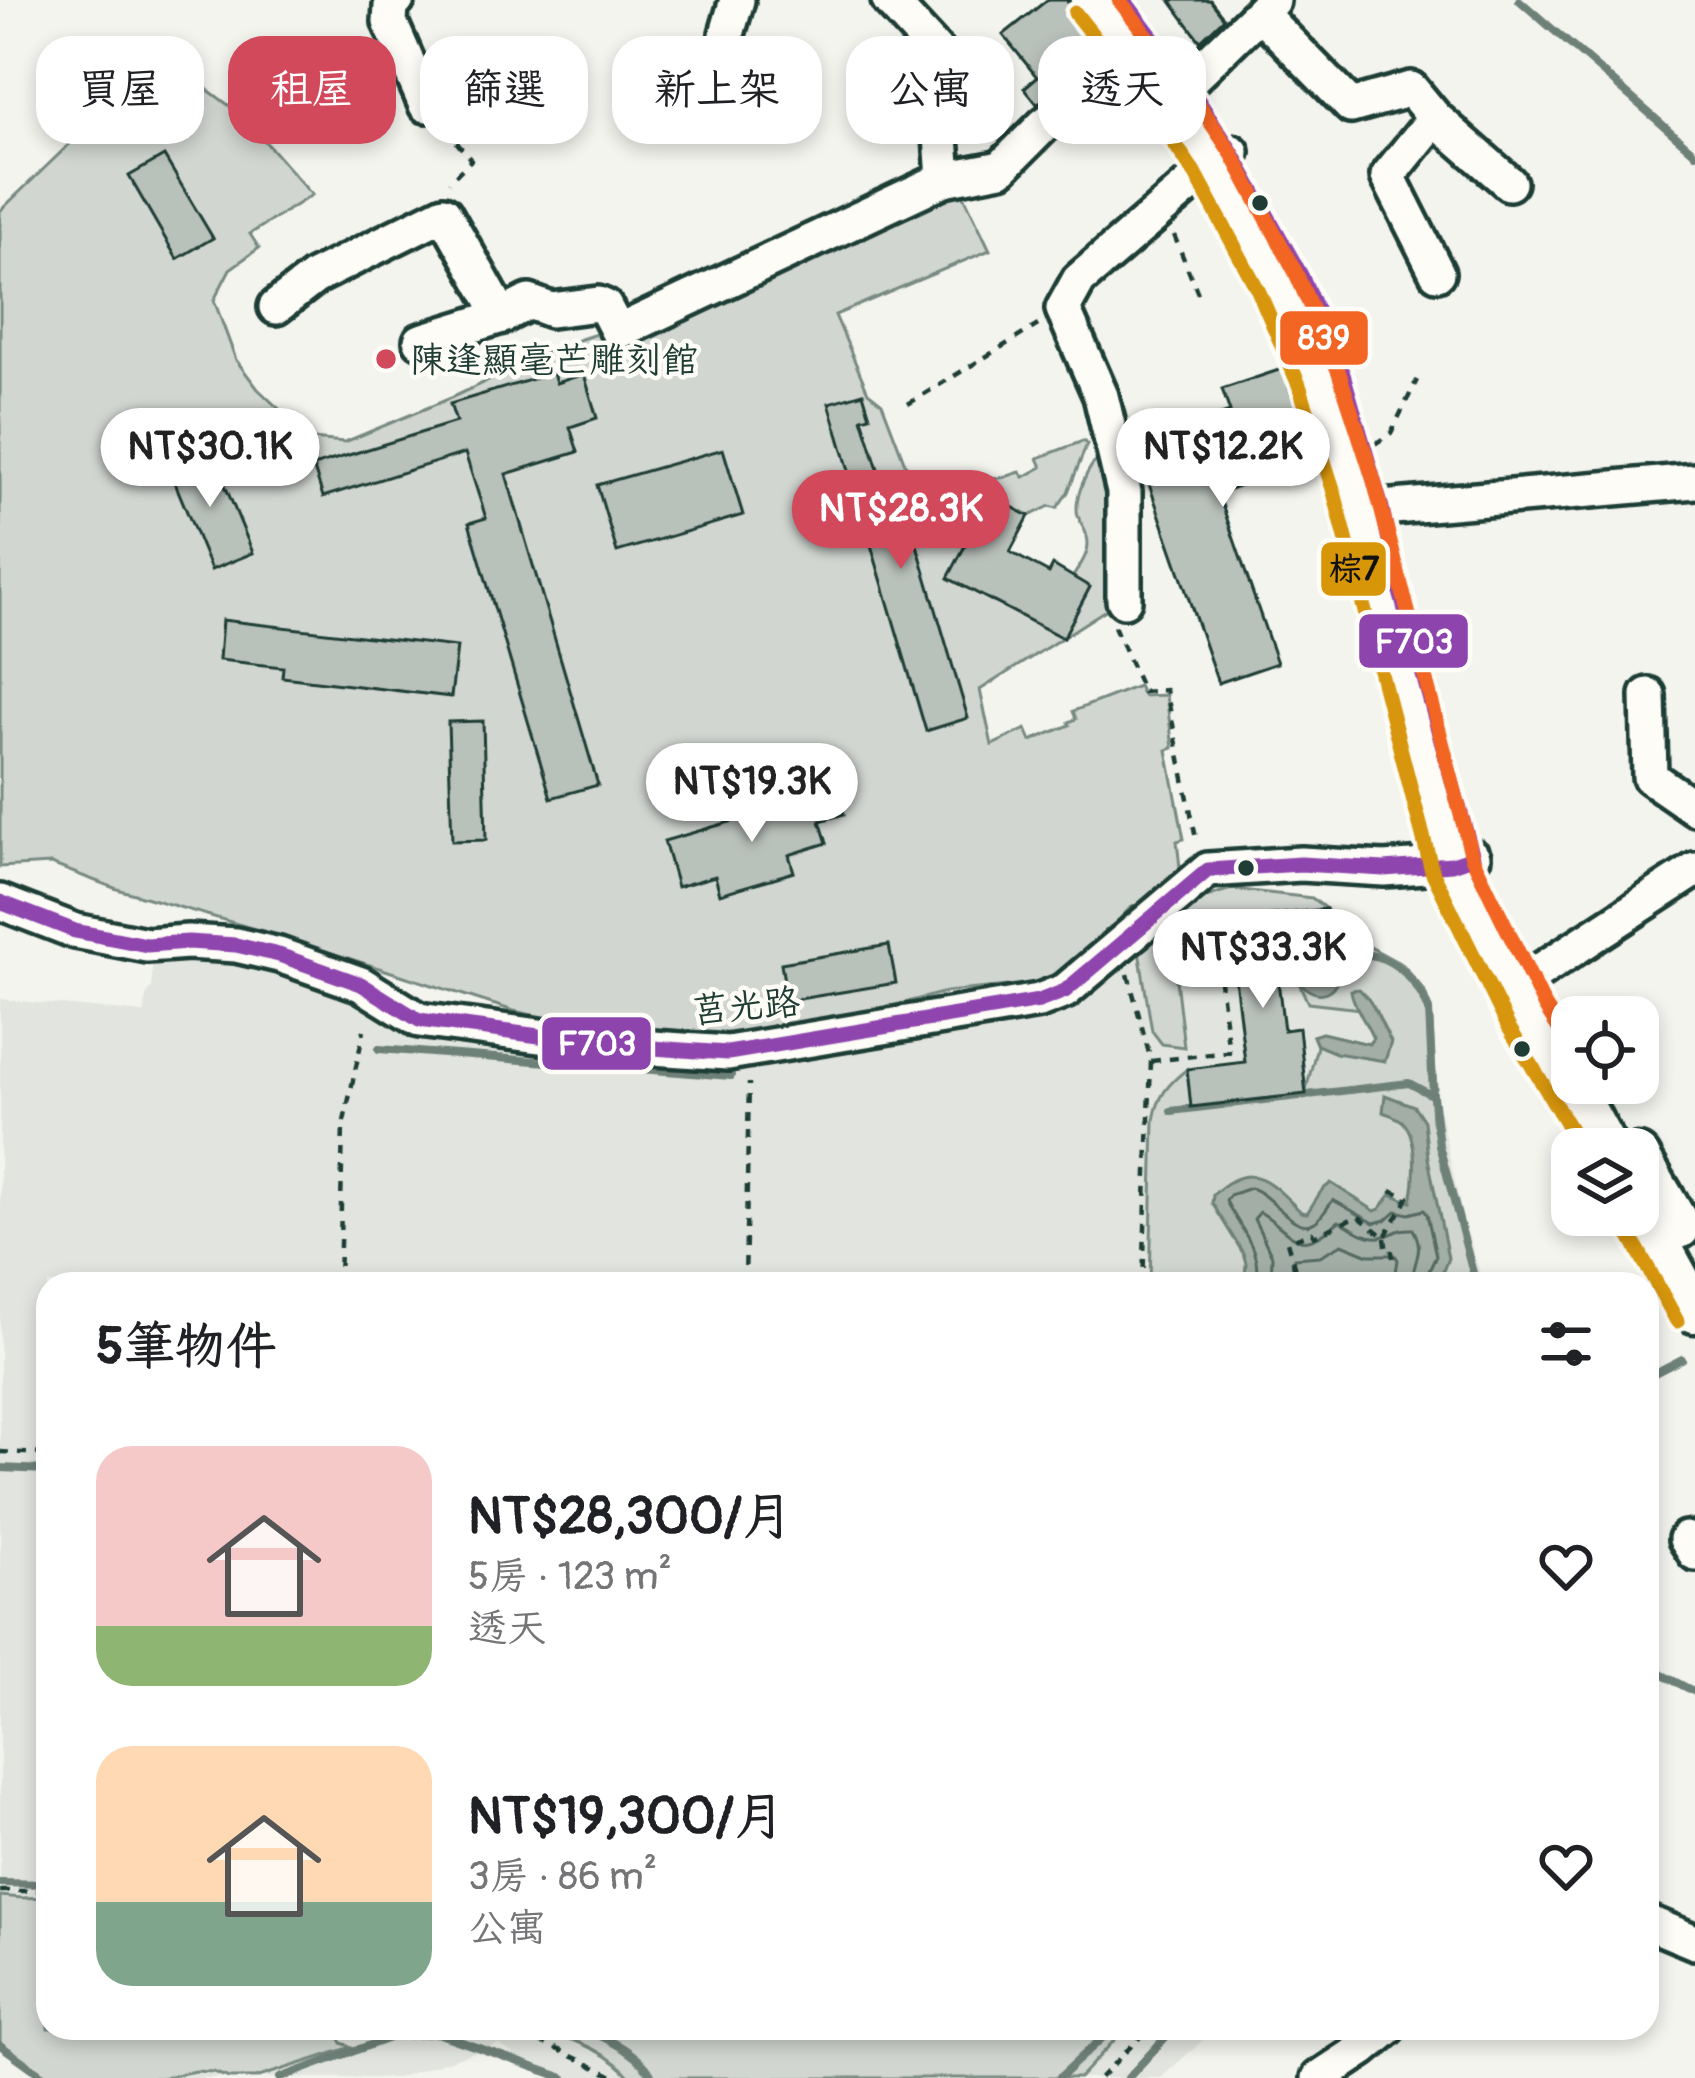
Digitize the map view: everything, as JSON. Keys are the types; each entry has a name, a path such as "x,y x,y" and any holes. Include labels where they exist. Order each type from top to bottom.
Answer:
{"main road":[{"path":"1092,0 1124,36"},
{"path":"1124,0 1142,36"},
{"path":"1206,136 1302,277 1341,367 1382,508 1462,860 1551,1008"},
{"path":"1223,158 1319,378 1462,860 1527,1017 1594,1128"},
{"path":"1659,1193 1695,1254"},
{"path":"1654,1236 1695,1311"}],"street":[{"path":"727,34 737,0"},
{"path":"890,0 935,50 944,179"},
{"path":"394,3 390,22 420,91"},
{"path":"1206,53 1266,7 1351,106 1411,89 1435,118 1509,183"},
{"path":"1435,118 1388,176 1437,273"},
{"path":"421,341 502,316 529,302 551,310 598,304 605,307 618,332 944,179 1000,168 1038,130"},
{"path":"1124,600 1124,492 1101,396 1063,309 1079,280 1223,158"},
{"path":"276,307 315,277 444,213 502,316"},
{"path":"1382,508 1695,482"},
{"path":"1648,695 1650,777 1695,808"},
{"name":"莒光路","path":"0,902 75,931 147,944 188,942 280,955 361,984 418,1020 607,1045 728,1053 1039,1001 1065,991 1208,870 1301,864 1384,868 1462,860"},
{"path":"1532,976 1695,870"},
{"path":"1659,1927 1695,1942"},
{"path":"1319,2078 1374,2040"}],"path":[{"path":"444,213 434,196 472,160 459,144"},
{"path":"1163,208 1199,296"},
{"path":"908,404 1063,309"},
{"path":"1365,451 1391,434 1417,380"},
{"path":"1124,600 1113,628 1143,692 1166,690 1194,836"},
{"path":"1151,1061 1229,1052 1215,942"},
{"path":"1120,946 1151,1061 1143,1272"},
{"path":"339,1272 343,1126 364,1030"},
{"path":"745,1272 749,1083"},
{"path":"1387,1255 1385,1238 1408,1197 1391,1190"},
{"path":"1296,1272 1287,1242 1312,1232 1314,1236 1358,1216 1385,1238"},
{"path":"0,1452 36,1454"},
{"path":"0,1891 36,1891"},
{"path":"535,2040 616,2078"},
{"path":"1100,2078 1137,2040"}],"shaded area":[{"path":"204,87 228,105 228,144 267,144 312,195 250,234 259,248 230,269 214,300 236,360 258,389 311,439 345,442 563,345 818,258 847,236 957,181 990,250 835,315 868,392 882,403 916,492 1020,472 1024,477 1042,467 1038,458 1083,441 1087,444 1057,508 1050,506 968,531 949,578 1062,638 980,690 992,745 1026,729 1031,741 1070,725 1076,719 1073,711 1138,686 1143,696 1166,695 1173,748 1167,750 1184,839 1177,841 1181,876 1189,881 1130,908 1081,959 1038,983 946,992 872,1011 733,1034 673,1033 514,1011 117,889 51,864 0,867 0,211 70,144 204,144"},
{"path":"1102,455 1110,479 1115,604 1064,637 1089,588 1072,578 1088,543 1078,516 1078,500 1087,474"},
{"path":"1232,889 1312,898 1326,909 1339,930 1403,965 1424,990 1431,1009 1436,1088 1430,1089 1432,1121 1471,1272 1150,1272 1154,1120 1169,1085 1187,1069 1192,1107 1305,1094 1317,1046 1313,1036 1322,1033 1368,1044 1373,1039 1360,1009 1308,1003 1292,967 1286,914 1228,920 1171,937 1184,1047 1162,1044 1152,1031 1139,951 1165,920"},
{"path":"1224,891 1312,898 1326,909 1339,930 1397,960 1424,990 1431,1009 1436,1094 1479,1272 36,1272 36,1987 0,1970 0,999 145,1013 152,963 251,961 535,1051 899,1035 1065,1009 1092,985 1112,980 1140,943"},
{"path":"0,1896 36,1897 36,2040 341,2040 352,2047 256,2078 195,2071 161,2078 50,2078 0,2043"},
{"path":"83,2040 1203,2040 1161,2078 551,2078 498,2044 397,2078 100,2078"},
{"path":"573,2040 1115,2040 1079,2078 631,2078 601,2053"}],"water":[{"path":"1338,963 1342,970 1325,993 1310,991 1292,967"},
{"path":"1359,989 1391,1042 1385,1061 1336,1053 1317,1045 1313,1036 1322,1033 1369,1044 1373,1038 1351,990"},
{"path":"1385,1095 1414,1106 1424,1121 1448,1258 1443,1272 1245,1272 1243,1253 1212,1203 1213,1195 1239,1178 1260,1178 1307,1213 1331,1183 1375,1211 1391,1194 1411,1202 1411,1137 1402,1121 1383,1112"}],"building":[{"path":"1047,0 1067,0 1072,16 1088,36 1038,36 1037,104 1024,88 1037,77 1014,49 1014,36 1003,35"},
{"path":"1170,0 1210,0 1224,18 1205,36 1196,36"},
{"path":"164,156 213,238 177,259 129,176"},
{"path":"1282,369 1314,460 1218,493 1277,663 1218,683 1135,444 1230,412 1222,389"},
{"path":"553,373 556,383 584,374 597,418 570,427 578,452 506,474 598,785 551,798 469,523 486,518 465,453 323,497 313,466 456,422 450,404"},
{"path":"863,393 870,416 862,418 884,488 899,484 968,718 926,731 829,403"},
{"path":"210,449 253,553 211,570 168,466"},
{"path":"723,449 743,515 617,552 597,485"},
{"path":"991,496 1029,516 1010,552 1049,573 1053,565 1090,587 1063,638 948,578 965,546 965,535 974,529"},
{"path":"222,620 457,647 451,697 282,677 283,667 219,660"},
{"path":"483,721 486,840 452,841 448,722"},
{"path":"837,791 844,814 820,821 827,843 789,855 794,872 720,894 715,876 677,887 664,841"},
{"path":"1326,909 1327,919 1334,918 1338,948 1275,956 1284,1030 1299,1028 1306,1094 1191,1107 1187,1069 1245,1062 1228,920"},
{"path":"889,945 896,983 787,1001 781,963"}],"waterway":[{"path":"1519,0 1695,153"},
{"path":"1289,960 1371,955 1402,971 1416,987 1429,1010 1439,1145 1473,1272"},
{"path":"379,1049 731,1076"},
{"path":"1171,1111 1409,1083 1433,1096"},
{"path":"1659,1371 1682,1359"},
{"path":"0,1468 36,1470"},
{"path":"1659,1673 1695,1692"},
{"path":"0,1883 36,1884"},
{"path":"280,2078 384,2040"},
{"path":"457,2040 564,2078"},
{"path":"609,2040 632,2054 653,2078"},
{"path":"1059,2078 1100,2040"},
{"path":"1128,2078 1163,2040"},
{"path":"0,2045 46,2078"}],"transit line":[{"name":"839","path":"1119,0 1232,154 1295,271 1338,370 1374,481 1472,857 1551,1016"},
{"name":"F703","path":"0,902 75,931 147,945 236,945 279,955 361,984 419,1020 607,1045 728,1053 1039,1001 1065,991 1208,870 1301,864 1384,869 1452,864 1473,857 1341,367 1302,277 1232,152 1124,0"},
{"name":"棕7","path":"1075,13 1196,175 1258,290 1299,385 1334,492 1432,871 1508,1026 1569,1128"},
{"name":"棕7","path":"1630,1236 1650,1272"},
{"name":"棕7","path":"1659,1288 1677,1321"}],"place":[{"name":"陳逢顯毫芒雕刻館","path":"386,359"}]}
